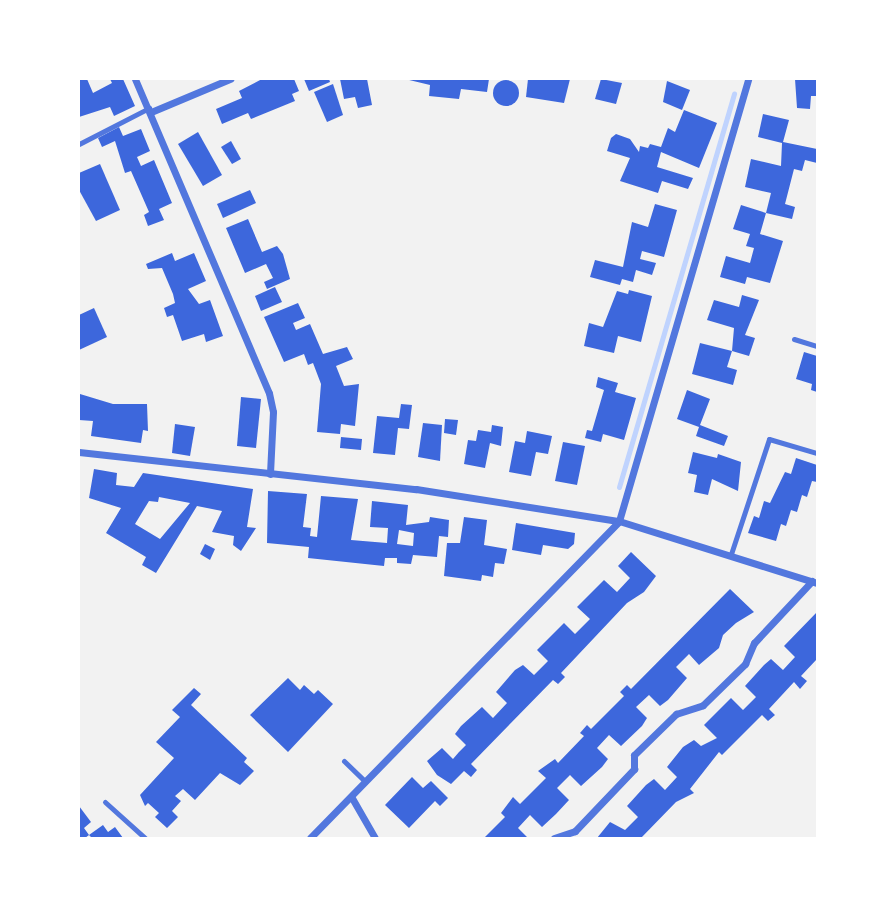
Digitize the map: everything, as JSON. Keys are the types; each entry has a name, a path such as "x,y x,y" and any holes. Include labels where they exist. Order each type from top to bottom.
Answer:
{"street":[{"path":"135,79 269,393 273,412 270,474"},
{"path":"150,110 230,79"},
{"path":"310,838 352,798 619,521 748,79 741,79"},
{"path":"79,452 416,489 619,521 815,582 754,643 745,664 703,705 676,714 634,755 634,769 575,831 554,838"},
{"path":"352,798 375,838"}],"lane":[{"path":"79,144 150,110"},
{"path":"794,339 817,346"},
{"path":"731,554 769,439 817,453"},
{"path":"344,761 366,782"},
{"path":"104,802 145,838"}],"building":[{"path":"79,79 87,79 93,93 112,83 110,79 123,79 135,106 114,116 110,107 79,117"},
{"path":"262,79 294,79 299,91 292,94 295,101 251,119 248,113 222,124 216,109 242,98 239,91"},
{"path":"304,79 329,79 330,82 309,91"},
{"path":"340,79 367,79 372,105 358,108 355,97 344,99"},
{"path":"405,79 489,79 487,92 461,89 459,99 429,96 430,85"},
{"path":"528,79 570,79 564,103 526,97"},
{"path":"601,79 622,83 616,104 595,99"},
{"path":"795,79 817,79 817,96 811,96 810,109 797,108"},
{"path":"506,80 515,84 519,93 515,102 506,106 497,102 493,93 497,84"},
{"path":"667,81 690,90 682,110 663,102"},
{"path":"333,84 343,115 327,122 314,92"},
{"path":"684,110 717,123 699,168 661,152 657,167 693,178 688,189 662,181 658,193 620,181 630,158 607,151 611,138 616,134 630,139 639,152 640,146 648,148 650,144 661,147 668,128 675,132"},
{"path":"763,114 789,120 783,142 817,149 817,163 805,160 802,171 794,169 785,204 795,207 792,219 766,213 771,193 745,187 751,159 781,166 782,143 758,137"},
{"path":"119,127 123,136 141,129 150,151 137,157 141,166 154,160 172,203 159,209 164,220 148,226 144,215 149,212 131,171 125,173 115,141 102,147 98,138"},
{"path":"198,132 222,175 203,186 178,144"},
{"path":"231,141 241,159 232,164 221,147"},
{"path":"100,164 120,210 96,221 79,190 79,173"},
{"path":"250,190 256,203 223,218 217,204"},
{"path":"655,204 677,210 664,257 642,251 640,259 656,263 652,275 636,270 633,282 622,279 620,285 590,277 595,260 623,267 632,222 648,227"},
{"path":"741,205 766,213 760,234 783,241 770,283 747,277 745,284 720,277 726,256 750,263 754,248 746,246 750,234 733,229"},
{"path":"248,219 262,252 277,246 283,254 290,279 267,289 264,282 273,278 266,264 245,273 226,228"},
{"path":"172,253 175,261 194,253 206,281 188,289 199,304 210,300 223,336 206,342 204,334 182,341 173,315 167,317 164,308 175,303 173,294 162,268 148,269 146,264"},
{"path":"275,287 282,302 261,311 255,296"},
{"path":"629,290 652,296 641,342 618,336 614,353 584,346 589,323 603,327 617,291 628,294"},
{"path":"742,295 759,300 745,335 755,338 749,356 732,351 734,328 707,320 714,300 739,307"},
{"path":"298,303 305,318 293,323 296,330 310,324 323,354 347,347 353,359 336,366 344,386 359,384 355,426 341,424 340,434 317,432 321,384 313,363 308,365 304,354 284,362 264,317"},
{"path":"94,308 107,337 79,350 79,315"},
{"path":"700,343 732,351 727,367 737,370 733,385 692,374"},
{"path":"804,352 817,356 817,392 811,390 812,384 796,379"},
{"path":"598,377 618,383 615,392 636,398 624,440 603,434 601,442 585,438 587,430 592,431 604,390 596,387"},
{"path":"687,390 710,399 700,425 728,436 724,446 696,436 699,427 677,419"},
{"path":"80,394 113,404 147,404 148,431 143,430 141,443 91,436 93,421 79,420"},
{"path":"241,397 261,399 256,448 237,446"},
{"path":"401,404 412,405 409,429 398,428 395,455 373,453 377,416 399,418"},
{"path":"445,419 458,420 456,435 444,433"},
{"path":"423,423 442,425 440,461 418,457"},
{"path":"175,424 195,427 190,456 172,453"},
{"path":"492,425 503,427 501,446 490,443 485,468 464,464 468,440 476,441 478,430 491,432"},
{"path":"527,431 552,436 548,454 536,452 531,476 509,472 515,441 525,443"},
{"path":"341,437 362,439 361,450 340,448"},
{"path":"563,442 585,446 577,485 555,481"},
{"path":"693,452 717,458 718,454 741,462 738,491 712,479 708,495 694,492 697,475 688,473"},
{"path":"796,458 817,465 817,482 812,481 807,497 802,495 797,512 791,510 786,526 781,524 776,541 748,533 754,516 759,518 764,501 770,503 785,472 791,474"},
{"path":"94,469 117,473 116,485 134,487 143,473 253,489 247,527 256,528 241,551 233,545 234,536 212,532 222,511 197,506 156,573 142,565 146,557 106,533 121,508 89,498","holes":["159,497 190,503 160,539 135,524 149,501 158,502"]},
{"path":"268,491 307,494 303,527 311,528 310,536 317,537 321,496 358,499 351,540 387,543 388,528 370,527 372,501 408,505 406,525 429,522 430,517 449,520 448,537 439,536 437,557 413,555 411,564 397,563 397,558 385,558 384,566 308,558 309,547 267,543","holes":["399,530 414,533 413,546 397,544"]},
{"path":"464,517 487,520 484,545 507,549 504,564 495,563 493,577 482,575 481,581 444,576 447,543 460,543"},
{"path":"516,523 575,533 574,544 568,549 543,545 541,555 512,550"},
{"path":"205,544 215,549 210,560 200,554"},
{"path":"631,552 656,576 644,592 627,603 561,673 565,677 558,684 553,680 471,764 477,770 471,777 464,771 451,784 437,775 427,761 442,748 453,759 466,745 455,734 482,707 493,718 507,703 496,692 515,670 523,665 534,675 548,661 537,650 564,623 575,634 590,619 577,607 604,580 617,592 630,578 618,566"},
{"path":"730,589 754,612 723,635 719,648 699,665 689,654 676,667 687,678 668,700 660,706 649,695 636,707 647,718 642,726 621,746 609,735 597,748 608,759 581,786 570,775 557,788 569,800 556,814 542,827 530,815 518,828 528,838 484,838 505,817 501,813 513,797 520,804 546,778 538,771 555,759 558,763 584,736 580,733 587,725 591,729 624,696 620,692 627,685 631,689"},
{"path":"817,612 817,659 801,676 807,681 800,689 794,682 769,709 775,715 768,721 762,715 722,755 719,752 690,789 694,793 676,802 641,838 597,838 610,822 625,830 638,817 627,806 654,779 665,790 677,777 667,767 683,747 694,740 701,746 717,738 704,725 731,698 743,710 756,697 745,686 771,659 783,670 795,657 784,646"},
{"path":"288,678 300,690 304,685 314,694 318,690 333,704 288,752 250,715"},
{"path":"194,688 201,694 191,705 247,758 244,762 254,771 240,785 220,773 195,800 183,789 175,796 181,801 172,811 178,817 167,828 155,817 159,813 148,803 145,806 140,795 174,758 156,742 180,717 172,710"},
{"path":"412,777 423,788 431,781 448,798 440,806 435,801 409,828 385,805"},
{"path":"79,806 91,822 84,828 89,835 85,838 79,838"},
{"path":"103,825 108,832 115,827 123,838 92,838 89,835"}],"waterway":[{"path":"619,487 734,93"}]}
